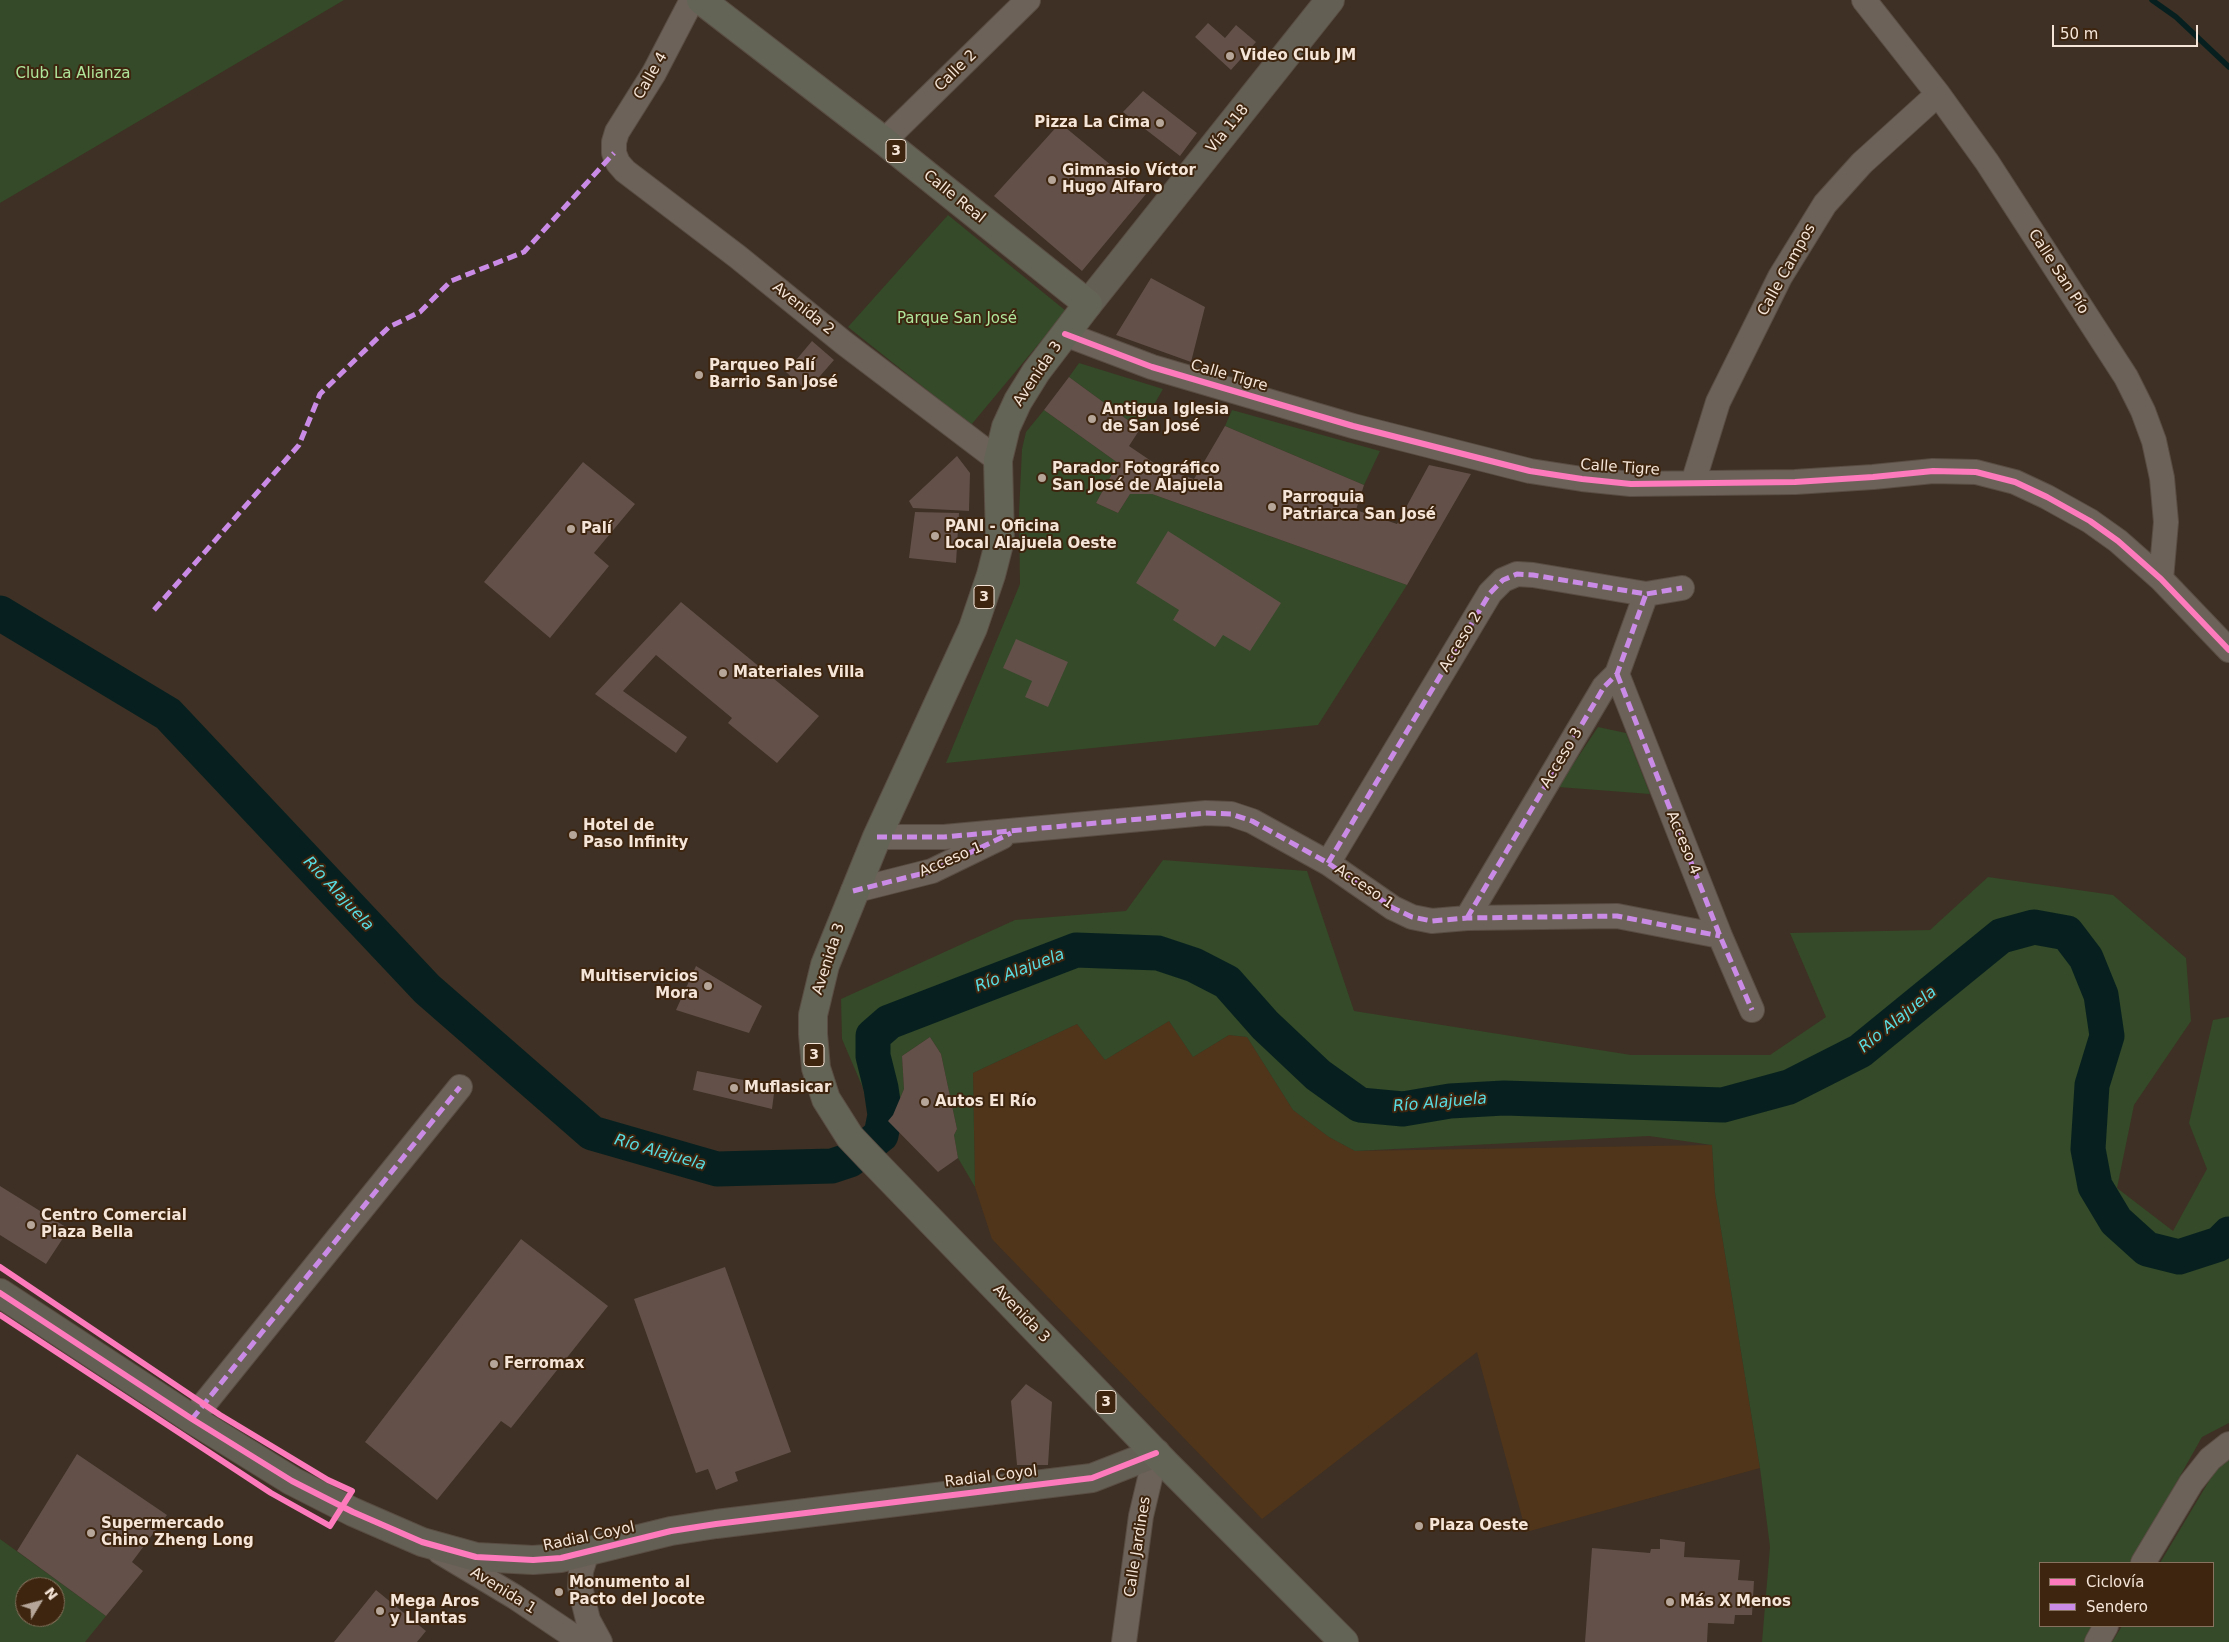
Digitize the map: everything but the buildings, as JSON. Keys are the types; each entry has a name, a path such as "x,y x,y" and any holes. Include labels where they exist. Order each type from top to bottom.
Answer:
{"main road":[{"name":"Calle Real","path":"701,0 884,141 1088,304"},
{"name":"Avenida 3","path":"1088,304 1036,372 1018,401 1006,427 998,460 1000,540 991,575 973,628 853,891 819,983 813,1015 816,1068 823,1092 850,1137 1156,1453 1344,1642"}],"street":[{"name":"Calle 4","path":"614,153 617,132 654,73 692,0"},
{"name":"Calle 2","path":"884,141 1028,0"},
{"name":"Vía 118","path":"1088,304 1330,0"},
{"name":"Calle San Pío","path":"1864,0 1938,94 1987,162 2126,377 2143,411 2154,441 2162,478 2166,522 2161,579"},
{"name":"Calle Campos","path":"1693,483 1718,402 1780,277 1824,204 1862,163 1938,94"},
{"name":"Avenida 2","path":"614,153 618,163 625,171 738,257 844,343 998,460"},
{"name":"Calle Tigre","path":"1065,334 1162,370 1353,426 1530,471 1631,484 1795,482 1934,471 1976,472 2015,482 2048,497 2090,521 2118,541 2161,579 2229,650"},
{"name":"Acceso 2","path":"1328,863 1490,593 1503,580 1516,574 1533,574 1646,594 1682,588"},
{"name":"Acceso 3","path":"1467,918 1604,687 1617,674 1646,594"},
{"name":"Acceso 4","path":"1617,674 1720,936 1752,1010"},
{"name":"Acceso 1","path":"877,836 944,837 1206,813 1231,814 1252,820 1328,863 1393,908 1412,917 1432,921 1467,918 1617,916 1720,936"},
{"name":"Acceso 1","path":"853,891 932,871 1018,829"},
{"path":"192,1420 460,1087"},
{"name":"Radial Coyol","path":"0,1293 192,1420 323,1498 422,1542 476,1557 504,1560 549,1559"},
{"path":"2144,1562 2191,1483 2210,1459 2229,1444"},
{"name":"Radial Coyol","path":"267,1465 318,1501 395,1540 431,1555 487,1568 520,1568 549,1559 587,1552 671,1531 1092,1478 1156,1453"},
{"name":"Calle Jardines","path":"1124,1642 1140,1516 1156,1453"},
{"name":"Avenida 1","path":"422,1542 515,1596 582,1642"},
{"path":"587,1552 581,1571 580,1587 588,1620 600,1642"},
{"path":"2097,1642 2105,1627"}],"shaded area":[{"path":"1169,1021 1193,1057 1229,1035 1247,1037 1293,1110 1329,1137 1355,1151 1712,1145 1715,1193 1760,1468 1526,1532 1477,1352 1262,1519 992,1239 975,1187 973,1073 1077,1024 1105,1060"}],"green space":[{"name":"Club La Alianza","path":"0,0 344,0 0,203"},
{"name":"Parque San José","path":"948,215 1066,311 971,425 848,327"},
{"path":"1079,363 1163,389 1140,429 1069,377"},
{"path":"1044,410 1118,463 1096,503 1118,513 1130,494 1152,494 1407,585 1318,725 946,763 1020,584 1019,513 1022,449 1026,432"},
{"path":"1232,410 1380,451 1364,485 1225,426"},
{"path":"1598,727 1626,733 1650,794 1558,787"},
{"path":"1163,860 1307,871 1354,1011 1631,1055 1770,1055 1826,1017 1790,933 1930,930 1988,877 2113,895 2186,958 2191,1021 2134,1105 2117,1188 2173,1231 2207,1169 2189,1123 2213,1020 2229,1017 2229,1423 2202,1437 2132,1562 2039,1562 2039,1627 2095,1627 2085,1642 1762,1642 1770,1547 1760,1468 1715,1193 1712,1145 1649,1136 1355,1151 1329,1137 1293,1110 1247,1037 1229,1035 1193,1057 1169,1021 1105,1060 1077,1024 973,1073 975,1187 958,1158 954,1135 957,1129 941,1054 930,1037 902,1056 904,1089 893,1115 886,1142 842,1039 841,999 1015,920 1126,911"},
{"path":"2229,1455 2229,1642 2112,1642 2121,1627 2214,1627 2214,1562 2161,1562 2224,1456"},
{"path":"0,1539 52,1577 15,1577 15,1627 65,1627 65,1586 106,1616 85,1642 0,1642"}],"waterway":[{"path":"2152,0 2176,17 2229,67"},
{"name":"Río Alajuela","path":"0,613 168,714 427,989 592,1133 717,1169 832,1166 850,1160 881,1135 885,1115 873,1056 873,1036 889,1022 1076,950 1158,953 1194,965 1227,982 1265,1025 1318,1075 1360,1105 1403,1109 1450,1101 1504,1098 1723,1105 1789,1087 1860,1051 2001,936 2034,927 2067,933 2086,958 2101,995 2107,1036 2092,1085 2088,1149 2095,1186 2116,1221 2147,1249 2179,1257 2219,1244 2229,1234"}],"marked path":[{"path":"154,610 299,445 320,394 389,327 420,312 451,281 524,252 614,153"},
{"path":"1328,863 1490,593 1503,580 1517,574 1533,575 1646,594 1682,588"},
{"path":"1467,918 1604,687 1617,674 1646,594"},
{"path":"1617,674 1720,936 1752,1010"},
{"path":"877,837 944,837 1206,813 1231,814 1252,821 1328,863 1393,908 1412,917 1432,921 1467,918 1617,916 1720,936"},
{"path":"853,891 932,871 1011,833"},
{"path":"192,1419 460,1087"}],"cycle path":[{"path":"1065,334 1152,367 1353,426 1530,471 1631,484 1795,482 1933,471 1976,472 2015,482 2090,521 2118,541 2161,579 2229,650"},
{"path":"0,1267 220,1415 328,1480 352,1491 330,1526 271,1493 0,1315"},
{"path":"0,1293 192,1419 292,1481 353,1512 422,1542 476,1557 533,1560 561,1558 671,1531 716,1524 1092,1478 1156,1453"}],"place":[{"name":"Video Club JM","path":"1230,56"},
{"name":"Pizza La Cima","path":"1160,123"},
{"name":"Gimnasio Víctor Hugo Alfaro","path":"1052,180"},
{"name":"Parqueo Palí Barrio San José","path":"699,375"},
{"name":"Antigua Iglesia de San José","path":"1092,419"},
{"name":"Parador Fotográfico San José de Alajuela","path":"1042,478"},
{"name":"Parroquia Patriarca San José","path":"1272,507"},
{"name":"Palí","path":"571,529"},
{"name":"PANI - Oficina Local Alajuela Oeste","path":"935,536"},
{"name":"Materiales Villa","path":"723,673"},
{"name":"Hotel de Paso Infinity","path":"573,835"},
{"name":"Multiservicios Mora","path":"708,986"},
{"name":"Muflasicar","path":"734,1088"},
{"name":"Autos El Río","path":"925,1102"},
{"name":"Centro Comercial Plaza Bella","path":"31,1225"},
{"name":"Ferromax","path":"494,1364"},
{"name":"Plaza Oeste","path":"1419,1526"},
{"name":"Supermercado Chino Zheng Long","path":"91,1533"},
{"name":"Monumento al Pacto del Jocote","path":"559,1592"},
{"name":"Más X Menos","path":"1670,1602"},
{"name":"Mega Aros y Llantas","path":"380,1611"}]}
